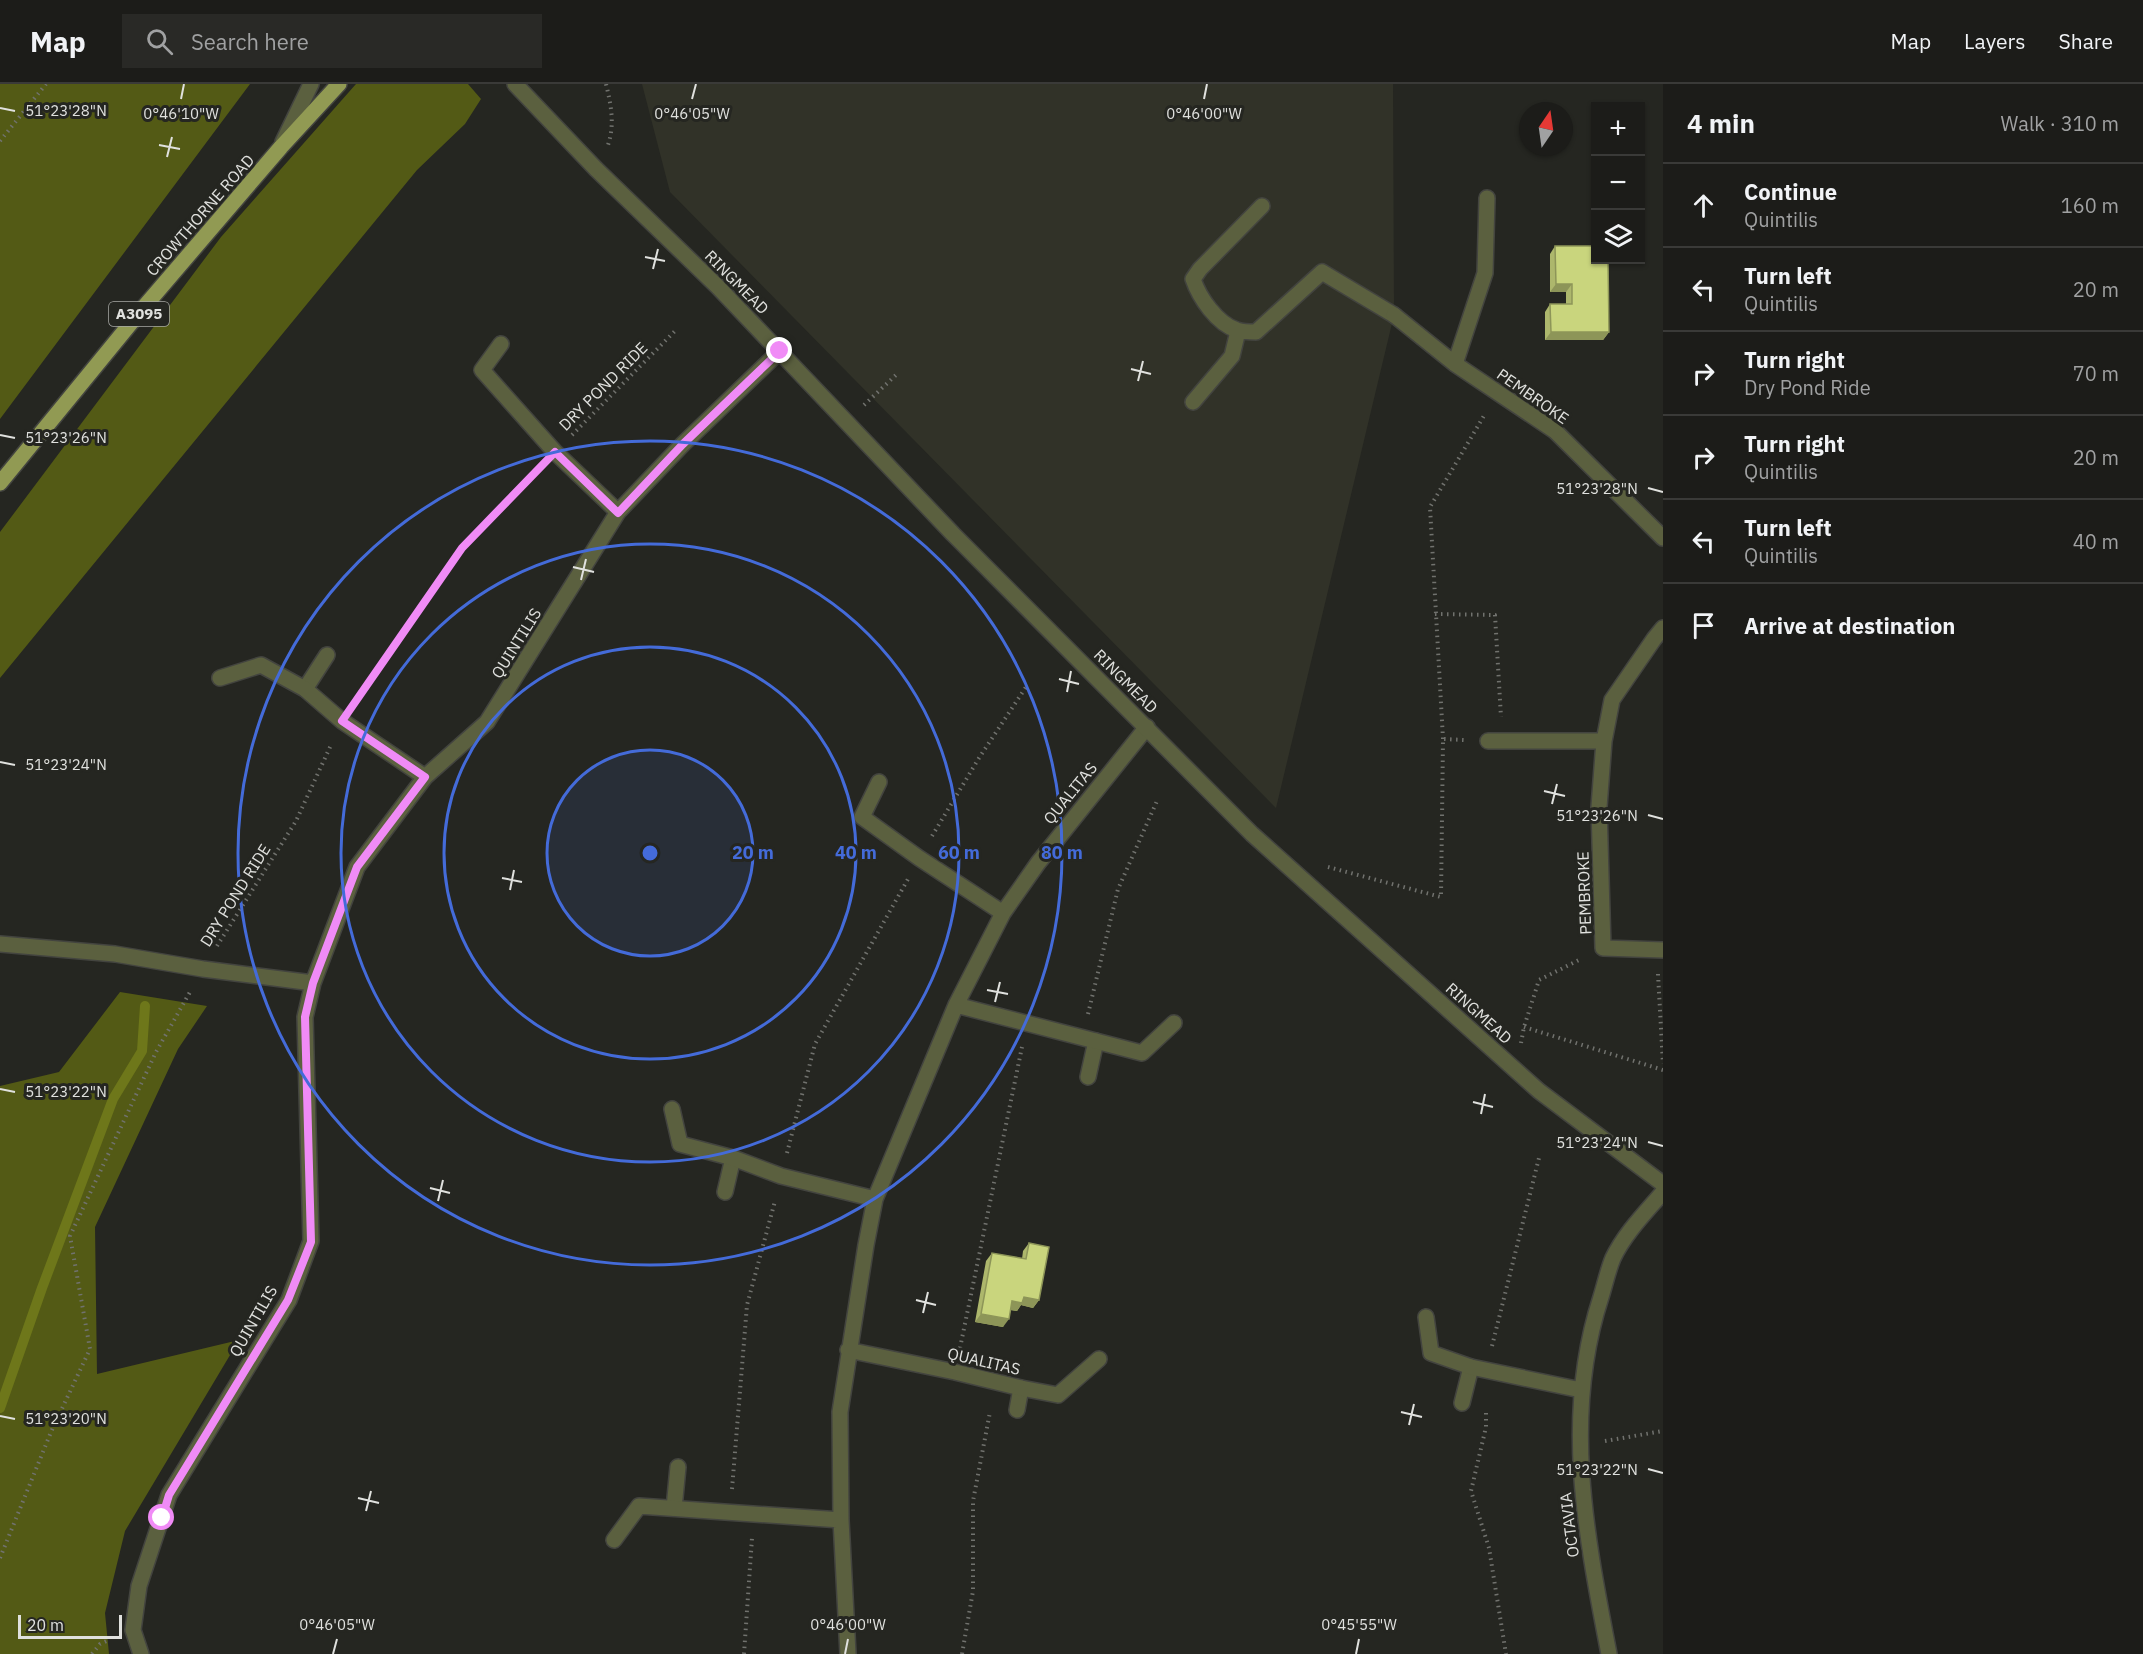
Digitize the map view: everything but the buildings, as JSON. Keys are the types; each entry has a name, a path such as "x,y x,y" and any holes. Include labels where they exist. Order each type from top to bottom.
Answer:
{"main road":[{"name":"CROWTHORNE ROAD","path":"0,483 144,307 281,147 339,84"}],"street":[{"path":"281,147 310,84"},
{"name":"RINGMEAD","path":"515,84 596,169 718,287 953,534 1252,834 1539,1091 1663,1184"},
{"path":"1455,364 1485,273 1487,198"},
{"path":"1193,402 1232,356 1238,331 1224,323 1197,291 1192,279 1262,206"},
{"name":"PEMBROKE","path":"1238,331 1257,332 1322,272 1394,315 1455,364 1556,431 1663,538"},
{"path":"501,344 482,370 555,452 618,513"},
{"name":"QUINTILIS","path":"141,1654 133,1630 139,1586 169,1495 288,1300 311,1242 305,1017 313,983 357,867 425,777 487,722 618,513 683,444 780,351"},
{"name":"PEMBROKE","path":"1660,950 1603,948 1599,807 1604,741 1612,700 1663,628"},
{"path":"305,689 327,655"},
{"path":"220,678 261,665 305,689 342,721 425,777"},
{"name":"QUALITAS","path":"848,1654 841,1520 840,1412 875,1199 956,1005 1003,913 1038,862 1147,727"},
{"path":"1495,741 1604,741"},
{"path":"879,782 862,817 919,858 1003,913"},
{"path":"0,944 116,954 203,969 313,983"},
{"path":"956,1005 1142,1053 1174,1023"},
{"path":"1088,1077 1089,1040"},
{"path":"672,1109 680,1144 733,1158 782,1176 875,1199"},
{"path":"725,1192 733,1158"},
{"name":"OCTAVIA","path":"1609,1654 1588,1543 1581,1444 1581,1390 1593,1321 1613,1258 1632,1229 1663,1192"},
{"path":"1426,1317 1431,1353 1478,1368 1581,1390"},
{"name":"QUALITAS","path":"849,1350 1058,1395 1099,1359"},
{"path":"1462,1403 1478,1368"},
{"path":"1017,1410 1021,1388"},
{"path":"674,1508 678,1467"},
{"path":"614,1540 639,1506 841,1520"}],"path":[{"path":"0,141 46,84"},
{"path":"596,169 607,151 612,133 612,109 606,84"},
{"name":"DRY POND RIDE","path":"0,1558 51,1432 90,1349 70,1236 156,1052 203,969 296,821 342,721 462,548 675,331"},
{"path":"861,408 896,375"},
{"path":"1322,865 1441,897 1443,739 1430,507 1498,393"},
{"path":"1436,614 1495,615 1495,741 1443,739"},
{"path":"744,1654 753,1537 730,1513 747,1305 815,1044 919,858 979,758 1028,684"},
{"path":"1089,1040 1118,889 1157,801"},
{"path":"1521,1047 1524,1027 1539,981 1603,948"},
{"path":"1660,950 1663,1064"},
{"path":"955,1372 1027,1023"},
{"path":"1524,1027 1663,1070"},
{"path":"1506,1654 1489,1548 1471,1491 1486,1427 1478,1368 1539,1158"},
{"path":"962,1654 973,1592 973,1501 996,1382"},
{"path":"1581,1444 1663,1431"}],"shaded area":[{"path":"642,84 1393,84 1394,315 1276,808 670,192"}],"green space":[{"path":"0,84 250,84 0,419"},
{"path":"356,84 468,84 481,99 465,124 417,170 0,678 0,532 221,237"},
{"path":"120,992 207,1006 178,1049 95,1227 97,1374 239,1340 125,1531 105,1613 109,1654 0,1654 0,1086 59,1072"}],"waterway":[{"path":"0,1408 113,1099 142,1051 145,1006"}],"route":[{"path":"162,1518 169,1495 288,1300 311,1242 305,1017 313,983 357,867 425,777 342,721 462,548 555,452 618,513 642,485 780,351"}]}
